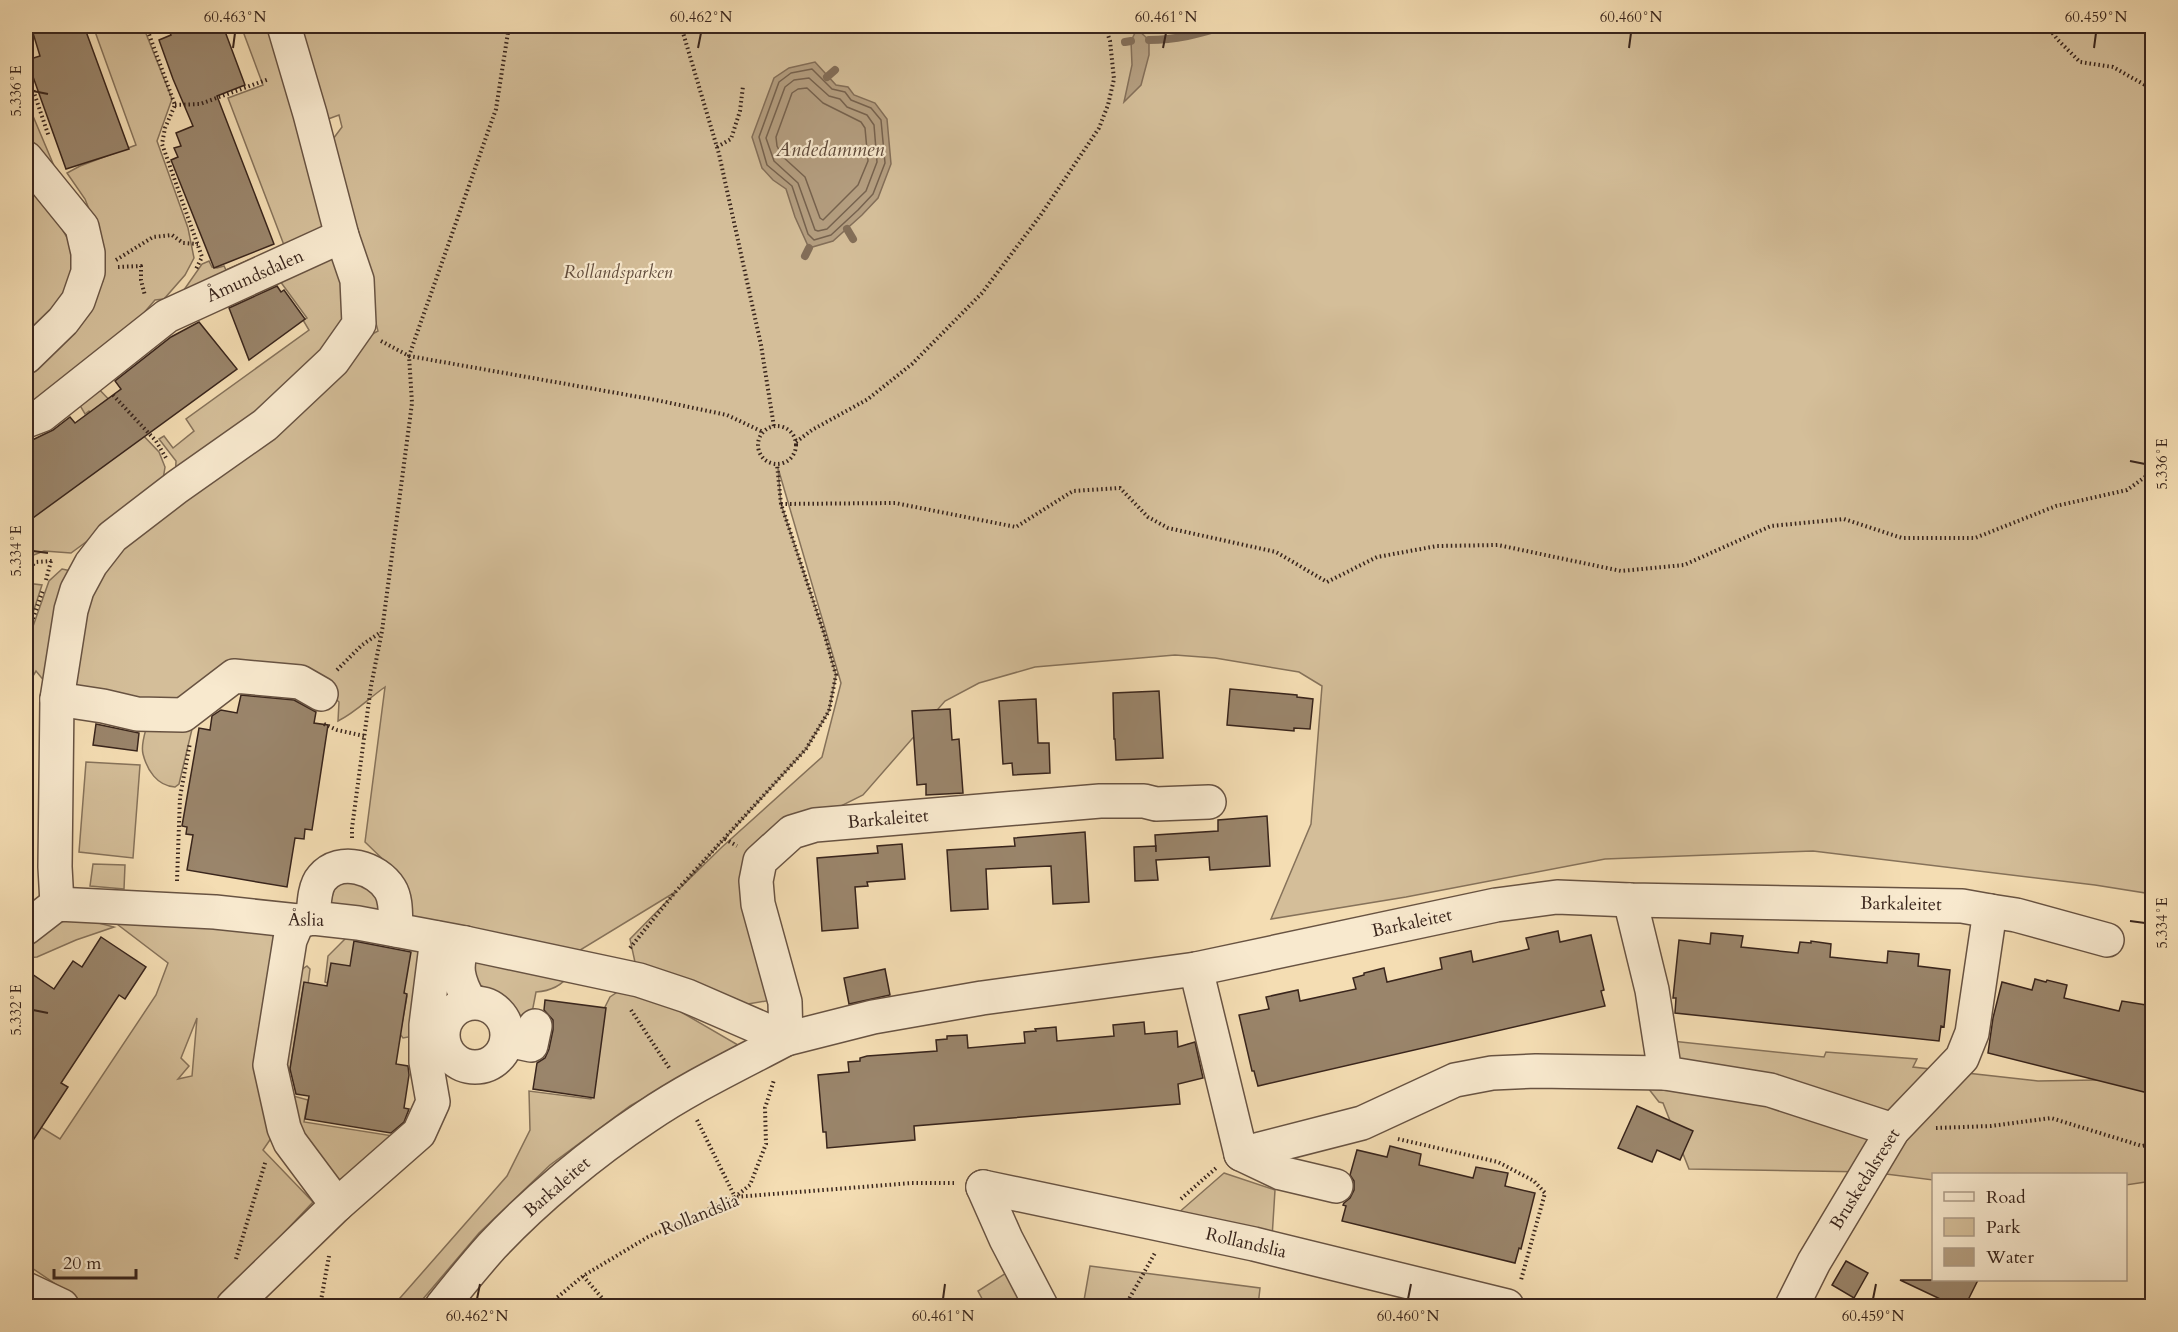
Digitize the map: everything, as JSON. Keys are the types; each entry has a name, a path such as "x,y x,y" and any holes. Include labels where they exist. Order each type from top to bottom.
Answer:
{"street":[{"path":"26,928 57,904 55,867 57,699 73,599 91,564 112,537 265,425 333,361 359,324 357,280 342,236 298,68 284,26"},
{"path":"26,158 82,226 88,253 88,272 78,301 63,321 26,357"},
{"name":"Åmundsdalen","path":"26,421 42,415 167,316 342,236"},
{"path":"57,699 137,714 183,715 234,676 300,682 321,703"},
{"name":"Barkaleitet","path":"786,1039 785,1002 758,904 756,881 760,861 792,832 815,825 1100,801 1144,801 1156,804 1209,802"},
{"path":"337,1205 290,1142 284,1128 270,1065 290,939 306,920 322,878 337,867 353,866 373,873 391,889 396,930"},
{"name":"Barkaleitet","path":"442,1306 492,1245 565,1178 646,1116 786,1039 873,1017 982,998 1196,969 1496,905 1557,897 1962,906 2016,915 2107,940"},
{"path":"1630,900 1652,990 1665,1073"},
{"name":"Åslia","path":"57,904 215,912 306,920 396,930 451,940 639,980 687,996 786,1039"},
{"name":"Bruskedalsreset","path":"1792,1306 1814,1262 1893,1130 1962,1058 1972,1033 1990,911"},
{"path":"451,940 458,956 459,984 470,1002"},
{"path":"233,1306 337,1205 419,1133 433,1102 426,1062 434,1039 452,1011 470,1002 480,1002 498,1012 507,1029 521,1033 498,1058 479,1067 468,1067 458,1063 445,1047 434,1039 426,1025 451,940"},
{"path":"1196,969 1241,1154"},
{"path":"1241,1154 1362,1124 1455,1080 1492,1073 1536,1071 1665,1073 1770,1090 1893,1130"},
{"path":"1241,1154 1281,1173 1336,1186"},
{"path":"982,1187 1041,1306"},
{"name":"Rollandslia","path":"982,1187 1265,1247 1514,1295"},
{"path":"26,1289 62,1306"}],"path":[{"path":"146,26 175,105 200,104 298,68"},
{"path":"353,866 352,828 371,686 382,631 412,403 409,356 496,109 509,26"},
{"path":"681,26 717,147 761,345 774,427"},
{"path":"796,442 785,428 774,427 763,432 759,444 761,456 771,463 783,464 793,456 796,442 812,430 868,399 912,364 982,293 1040,216 1100,128 1108,105 1114,80 1110,41 1105,26"},
{"path":"2047,26 2080,62 2113,67 2152,89"},
{"path":"717,147 731,138 740,111 744,86"},
{"name":"Åmundsdalen","path":"175,105 165,128 162,144 202,257 194,273"},
{"path":"154,326 141,280 141,266 117,267 111,264 153,237 172,235 183,243 198,244"},
{"path":"359,324 380,341 409,356 727,415 763,432"},
{"path":"93,375 156,441 168,461 172,491"},
{"path":"670,1069 608,974 677,891 806,749 829,711 836,675 781,504 777,464"},
{"path":"781,504 895,503 1016,527 1073,491 1120,488 1148,517 1168,528 1276,552 1327,582 1377,556 1437,546 1498,545 1621,571 1684,564 1771,526 1844,519 1902,538 1975,538 2056,506 2127,490 2152,471"},
{"path":"26,629 30,627 51,561"},
{"path":"364,736 337,730 321,703 362,645 382,631"},
{"path":"160,909 198,704"},
{"path":"697,1120 735,1197 750,1185 766,1144 765,1108 786,1039"},
{"path":"1893,1130 1991,1126 2051,1118 2142,1146 2152,1144"},
{"path":"1362,1124 1402,1141 1498,1161 1534,1181 1545,1192 1514,1295"},
{"path":"234,1264 268,1155 284,1128"},
{"path":"1125,1306 1164,1225 1190,1190 1222,1164 1241,1154"},
{"name":"Rollandslia","path":"548,1306 583,1276 648,1237 735,1197 922,1182 982,1187"},
{"path":"583,1276 609,1306"}],"green space":[{"path":"93,26 143,26 172,99 157,141 188,228 194,258 185,275 164,299 155,300 142,315 26,410 26,375 103,281 97,229 85,199 67,173 136,145"},
{"path":"241,26 279,26 336,226 287,253 228,98 263,85"},
{"name":"Rollandsparken","path":"289,26 2152,26 2152,894 1813,851 1605,859 1406,897 1271,919 1311,824 1322,686 1299,672 1215,658 1175,655 1035,667 979,683 945,701 863,795 747,853 772,1000 742,1005 636,967 630,939 677,891 559,963 396,930 397,873 365,842 385,687 338,721 339,702 325,689 237,674 181,712 67,690 96,569 351,345 378,331 330,143 342,127 339,115 320,122","holes":["778,468 841,683 822,757 680,888 806,749 829,711 836,675 781,504"]},
{"path":"26,90 33,116 57,173 26,142"},
{"path":"26,169 68,239 78,266 64,304 26,341"},
{"path":"333,248 350,263 344,334 175,482 176,461 159,439 164,436 173,448 194,431 186,419 309,330 303,320 307,318 277,277"},
{"path":"249,260 255,267 179,297 202,264 209,261 212,267 224,266 226,270"},
{"path":"95,385 159,452 165,467 162,486 71,553 44,551 26,558 26,512 30,517 119,452 89,411 85,414 75,397"},
{"path":"62,569 76,572 45,682 36,671 27,686 26,635 31,632 49,581"},
{"path":"26,583 42,585 30,622 26,624"},
{"path":"200,715 192,729 179,784 175,787 163,784 150,771 143,754 146,729"},
{"path":"86,762 140,765 133,858 79,852"},
{"path":"93,864 125,865 124,889 90,886"},
{"path":"348,875 377,895 380,906 378,914 331,911 331,900 336,883"},
{"path":"87,920 114,927 37,957 26,958 26,937 64,921"},
{"path":"113,921 260,921 279,943 276,1131 263,1150 313,1202 215,1306 83,1306 63,1289 26,1264 26,1118 60,1139 156,995 168,963","holes":["197,1018 192,1076 178,1079 189,1066 181,1058"]},
{"path":"347,937 424,949 419,1035 403,1038 396,1029 401,1029 407,996 402,995 406,978 331,965 328,983 325,982 328,956"},
{"path":"469,956 569,975 555,988 536,992 530,1023 524,1024 504,1000 494,992 473,982"},
{"path":"307,966 310,969 308,984 304,983 286,1094 308,1100 304,1122 399,1137 401,1126 413,1127 344,1195 281,1099 301,970"},
{"path":"631,983 738,1045 630,1106 550,1165 479,1233 417,1306 393,1306 507,1176 530,1130 529,1091 591,1099 604,1009 610,997"},
{"path":"1662,1040 1824,1057 1826,1052 1917,1059 1913,1067 2038,1081 2152,1079 2152,1181 2127,1185 2127,1173 1932,1173 1932,1180 1870,1172 1689,1169 1663,1103 1659,1102 1637,1074"},
{"path":"1224,1173 1275,1190 1272,1238 1177,1214"},
{"path":"1090,1266 1260,1288 1258,1306 1083,1306"},
{"path":"1006,1273 1023,1306 986,1306 978,1291"}],"water":[{"path":"1137,29 1149,40 1149,55 1141,85 1124,102 1132,65 1131,41"},
{"name":"Andedammen","path":"815,62 836,85 848,87 854,95 875,103 887,119 891,164 878,198 862,215 833,241 809,248 786,189 762,168 752,137 774,78 789,68"}],"building":[{"path":"54,26 84,26 129,149 66,169 27,60 40,56 33,33"},
{"path":"167,26 223,26 245,85 217,96 274,244 214,268 171,160 178,157 174,148 181,146 176,133 193,126 159,40 171,35"},
{"path":"277,286 281,292 284,290 305,319 249,360 229,308"},
{"path":"199,322 237,369 26,523 26,443 53,430 70,417 75,423 121,389 115,381 171,337"},
{"path":"1230,689 1297,695 1297,697 1313,699 1310,729 1294,728 1294,731 1227,725"},
{"path":"1159,691 1163,758 1116,760 1113,693"},
{"path":"241,695 294,700 316,712 314,723 328,725 312,830 305,829 304,839 295,838 287,887 187,870 193,835 186,834 187,827 182,826 199,728 210,730 212,716 221,710 237,713"},
{"path":"1036,699 1038,743 1049,743 1050,773 1013,775 1012,763 1003,764 999,701"},
{"path":"950,709 952,740 959,739 963,793 926,795 926,784 917,785 912,711"},
{"path":"96,724 139,733 137,751 93,745"},
{"path":"1267,816 1270,866 1210,870 1209,857 1156,860 1158,880 1135,881 1134,847 1156,846 1155,835 1218,831 1218,820"},
{"path":"1085,832 1089,902 1053,904 1051,866 986,869 988,909 951,911 947,850 1015,846 1014,838"},
{"path":"902,844 905,879 867,882 868,886 855,887 858,928 822,931 817,858 878,853 877,846"},
{"path":"1558,931 1560,942 1591,935 1604,990 1601,991 1605,1006 1258,1086 1254,1071 1252,1071 1239,1015 1269,1009 1266,997 1298,990 1300,1001 1356,989 1353,978 1384,968 1387,982 1442,969 1440,958 1471,951 1473,962 1529,949 1526,938"},
{"path":"1711,933 1743,936 1741,947 1798,953 1800,942 1831,944 1830,957 1887,963 1888,951 1919,954 1918,966 1950,970 1944,1027 1941,1026 1939,1041 1675,1013 1676,998 1673,998 1679,940 1710,944"},
{"path":"101,937 146,967 125,999 119,995 61,1083 68,1087 26,1151 26,970 54,989 73,961 82,967"},
{"path":"354,941 411,952 396,1064 408,1066 409,1075 404,1108 409,1109 404,1122 391,1133 305,1119 309,1096 296,1094 290,1069 304,982 327,986 331,963 350,966"},
{"path":"885,969 890,995 849,1004 844,978"},
{"path":"2035,979 2067,985 2064,998 2119,1011 2122,1001 2152,1006 2152,1094 1988,1053 1993,1018 2002,982 2032,990"},
{"path":"545,1000 606,1008 594,1098 533,1089 537,1063 545,1058 553,1030 553,1020 544,1010"},
{"path":"1144,1022 1145,1034 1177,1031 1178,1047 1195,1042 1203,1078 1178,1084 1180,1104 914,1126 915,1140 827,1148 826,1132 823,1132 818,1075 849,1072 848,1062 860,1061 860,1058 867,1056 937,1051 936,1040 947,1039 947,1036 967,1035 968,1048 1025,1043 1024,1032 1056,1027 1057,1041 1114,1036 1113,1025"},
{"path":"1637,1106 1693,1131 1680,1160 1657,1150 1652,1162 1618,1148"},
{"path":"1390,1146 1421,1154 1419,1165 1473,1178 1476,1167 1508,1173 1505,1186 1535,1193 1521,1249 1519,1248 1515,1263 1342,1221 1346,1206 1343,1205 1354,1190 1354,1181 1350,1175 1357,1150 1387,1157"},
{"path":"1846,1261 1868,1273 1854,1298 1832,1285"},
{"path":"1900,1280 1978,1281 1965,1306 1955,1306"}],"waterway":[{"path":"1149,40 1187,36 1225,26"},
{"path":"1125,42 1131,41"},
{"path":"827,77 835,70"},
{"path":"847,229 853,239"},
{"path":"805,256 809,248"}]}
